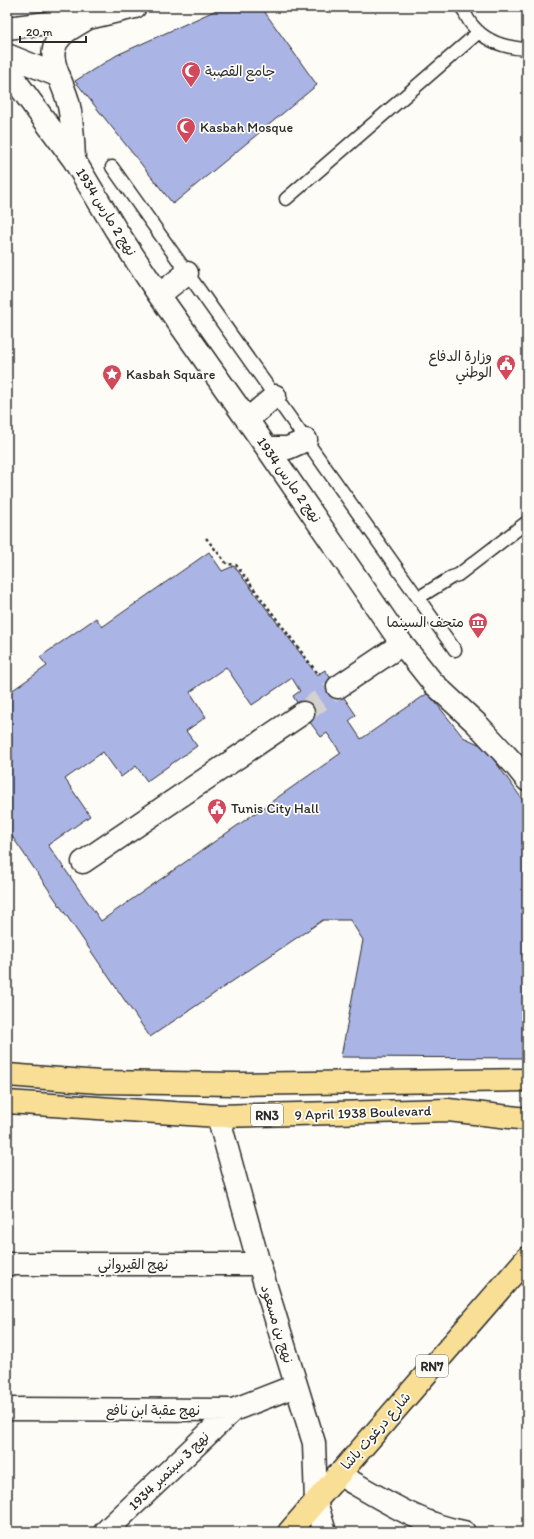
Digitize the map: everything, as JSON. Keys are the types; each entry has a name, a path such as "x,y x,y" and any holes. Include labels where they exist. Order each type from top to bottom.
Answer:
{"main road":[{"name":"RN3","path":"7,1075 99,1082 235,1084 527,1080"},
{"path":"273,1083 275,1115"},
{"name":"9 April 1938 Boulevard","path":"7,1102 218,1116 448,1110 527,1119"},
{"path":"448,1110 498,1106 527,1106"},
{"name":"شارع درغوث باشا","path":"289,1532 527,1258"}],"street":[{"path":"11,32 88,18 135,7"},
{"name":"نهج 2 مارس 1934","path":"74,160 72,121 68,102 59,76 54,67 53,53 58,38 88,18"},
{"path":"7,55 59,76"},
{"name":"نهج 2 مارس 1934","path":"7,65 17,82 74,160 116,230 159,295 268,448 402,644 433,683 476,723 527,780"},
{"path":"159,295 187,273"},
{"path":"247,420 275,396"},
{"path":"268,448 288,448 306,440"},
{"path":"339,686 402,644"},
{"path":"83,862 303,713"},
{"name":"نهج بن مسعود","path":"218,1116 259,1264 295,1386 314,1443 316,1502 325,1532"},
{"name":"نهج القيرواني","path":"7,1264 259,1264"},
{"name":"نهج عقبة ابن نافع","path":"7,1409 233,1410 295,1386"},
{"name":"نهج 3 سبتمبر 1934","path":"106,1532 233,1410"},
{"path":"338,1474 398,1508 449,1530 464,1532"}],"lane":[{"path":"462,7 472,25 479,32 503,47 527,49"},
{"path":"286,199 479,32"},
{"path":"112,167 455,650"},
{"path":"418,598 458,575 527,522"}],"path":[{"path":"206,538 227,564 236,565 318,674 327,668 339,686"}],"building":[{"name":"Kasbah Mosque","path":"223,7 261,7 317,85 173,204 75,81 117,55"},
{"path":"209,552 222,571 234,566 317,675 325,670 356,715 349,721 361,739 428,693 463,737 485,747 527,806 527,1058 341,1057 363,940 350,920 323,920 150,1037 7,829 7,694 47,666 40,657 96,618 102,627","holes":["226,667 252,705 292,678 300,691 293,696 303,713 321,737 327,733 341,753 101,921 48,845 90,816 65,779 103,752 121,777 136,766 147,781 197,746 186,731 206,717 190,692"]}],"tunnel":[{"path":"303,713 338,687"}],"place":[{"name":"جامع القصبة","path":"191,88"},
{"name":"Kasbah Mosque","path":"186,144"},
{"name":"وزارة الدفاع الوطني","path":"506,381"},
{"name":"Kasbah Square","path":"112,391"},
{"name":"متحف السينما","path":"478,639"},
{"name":"Tunis City Hall","path":"217,825"}]}
